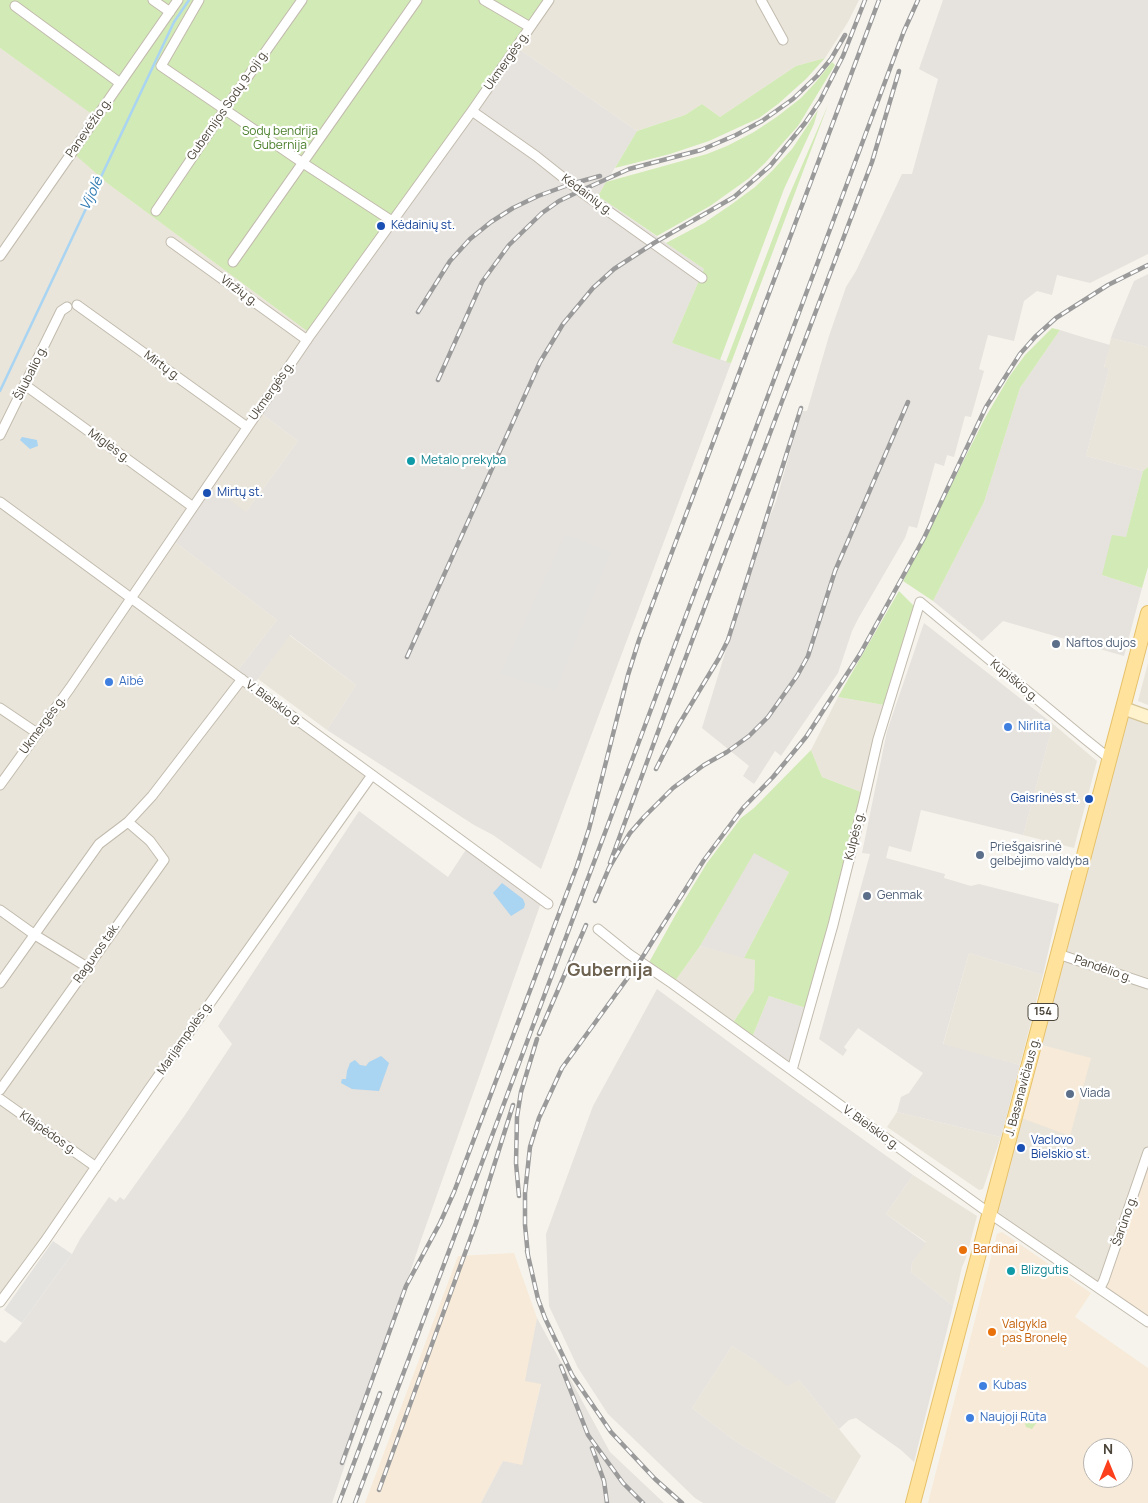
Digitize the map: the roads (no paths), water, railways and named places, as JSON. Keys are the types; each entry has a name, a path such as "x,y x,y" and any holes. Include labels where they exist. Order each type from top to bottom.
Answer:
{"main road":[{"name":"J. Basanavičiaus g.","path":"914,1503 989,1213 1146,630 1148,613"},
{"path":"1124,708 1148,717"}],"street":[{"path":"153,0 170,12"},
{"name":"Panevėžio g.","path":"0,256 3,244 178,0"},
{"path":"199,0 161,66 392,221"},
{"name":"Gubernijos Sodų 9-oji g.","path":"156,211 302,0"},
{"path":"233,262 417,0"},
{"path":"484,0 530,27"},
{"name":"Ukmergės g.","path":"0,785 70,688 307,340 472,111 549,0"},
{"path":"761,0 783,40"},
{"path":"15,6 120,83"},
{"name":"Kėdainių g.","path":"472,111 702,278"},
{"name":"Viržių g.","path":"171,242 307,340"},
{"name":"Mirtų g.","path":"77,305 247,427"},
{"name":"Šilubalio g.","path":"0,434 64,309"},
{"name":"Miglės g.","path":"25,386 193,507"},
{"name":"V. Bielskio g.","path":"0,502 548,904"},
{"name":"Kupiškio g.","path":"920,602 1110,759"},
{"name":"Kulpės g.","path":"792,1070 833,925 878,739 920,602"},
{"path":"0,983 99,844 128,822 152,796 242,679"},
{"path":"0,708 37,733"},
{"name":"Marijampolės g.","path":"0,1302 372,774"},
{"name":"Raguvos tak.","path":"0,1090 164,860 150,841 128,822"},
{"path":"0,910 35,935 87,967"},
{"name":"V. Bielskio g.","path":"598,930 989,1213 1148,1322"},
{"name":"Pandėlio g.","path":"1058,954 1148,984"},
{"name":"Klaipėdos g.","path":"0,1099 96,1167"},
{"name":"Šarūno g.","path":"1100,1288 1148,1152"}],"water":[{"path":"22,437 37,440 38,446 30,449 20,440"},
{"path":"502,883 523,899 525,904 524,908 511,916 493,893"},
{"path":"381,1056 389,1063 379,1091 352,1089 341,1083 342,1079 346,1079 350,1063 355,1060 360,1065 366,1066 369,1062"}],"waterway":[{"name":"Vijolė","path":"0,391 174,22 189,0"}],"railway":[{"path":"407,657 540,362 563,324 593,288 614,269 654,243 734,197 770,166 805,123 820,101 843,56 865,0"},
{"path":"342,1463 406,1286 440,1223 454,1192 577,866 589,829 628,675 639,640 879,0"},
{"path":"355,1503 904,31 918,0"},
{"path":"438,380 482,282 509,245 542,213 559,201 629,169 701,150 762,121 793,99 817,76 831,59 845,35"},
{"path":"610,863 872,162 899,71"},
{"path":"418,312 450,261 470,239 491,222 513,208 538,196 600,176"},
{"path":"528,1256 525,1225 525,1193 530,1147 539,1118 562,1068 640,961 704,860 743,808 773,777 806,737 860,654 924,538 986,407 1020,354 1056,318 1108,285 1148,265"},
{"path":"595,901 609,868 620,849 630,833 644,817 673,788 749,736 768,717 797,676 808,656 835,571 908,402"},
{"path":"656,769 678,726 728,640 801,408"},
{"path":"539,1034 586,925"},
{"path":"519,1196 516,1163 517,1117 521,1092 537,1039"},
{"path":"379,1490 476,1223 513,1105"},
{"path":"527,1251 538,1299 572,1375 611,1432 655,1479 682,1503"},
{"path":"561,1366 588,1435 623,1483 643,1503"},
{"path":"339,1503 380,1393"},
{"path":"592,1448 604,1481 607,1503"}],"place":[{"name":"Kėdainių st.","path":"381,226"},
{"name":"Metalo prekyba","path":"411,461"},
{"name":"Mirtų st.","path":"207,493"},
{"name":"Naftos dujos","path":"1056,644"},
{"name":"Aibė","path":"109,682"},
{"name":"Nirlita","path":"1008,727"},
{"name":"Gaisrinės st.","path":"1089,799"},
{"name":"Priešgaisrinė gelbėjimo valdyba","path":"980,855"},
{"name":"Genmak","path":"867,896"},
{"name":"Viada","path":"1070,1094"},
{"name":"Vaclovo Bielskio st.","path":"1021,1148"},
{"name":"Bardinai","path":"963,1250"},
{"name":"Blizgutis","path":"1011,1271"},
{"name":"Valgykla pas Bronelę","path":"992,1332"},
{"name":"Kubas","path":"983,1386"},
{"name":"Naujoji Rūta","path":"970,1418"}],"district":[{"name":"Gubernija","path":"610,971"}],"park label":[{"name":"Sodų bendrija Gubernija","path":"280,139"}]}
